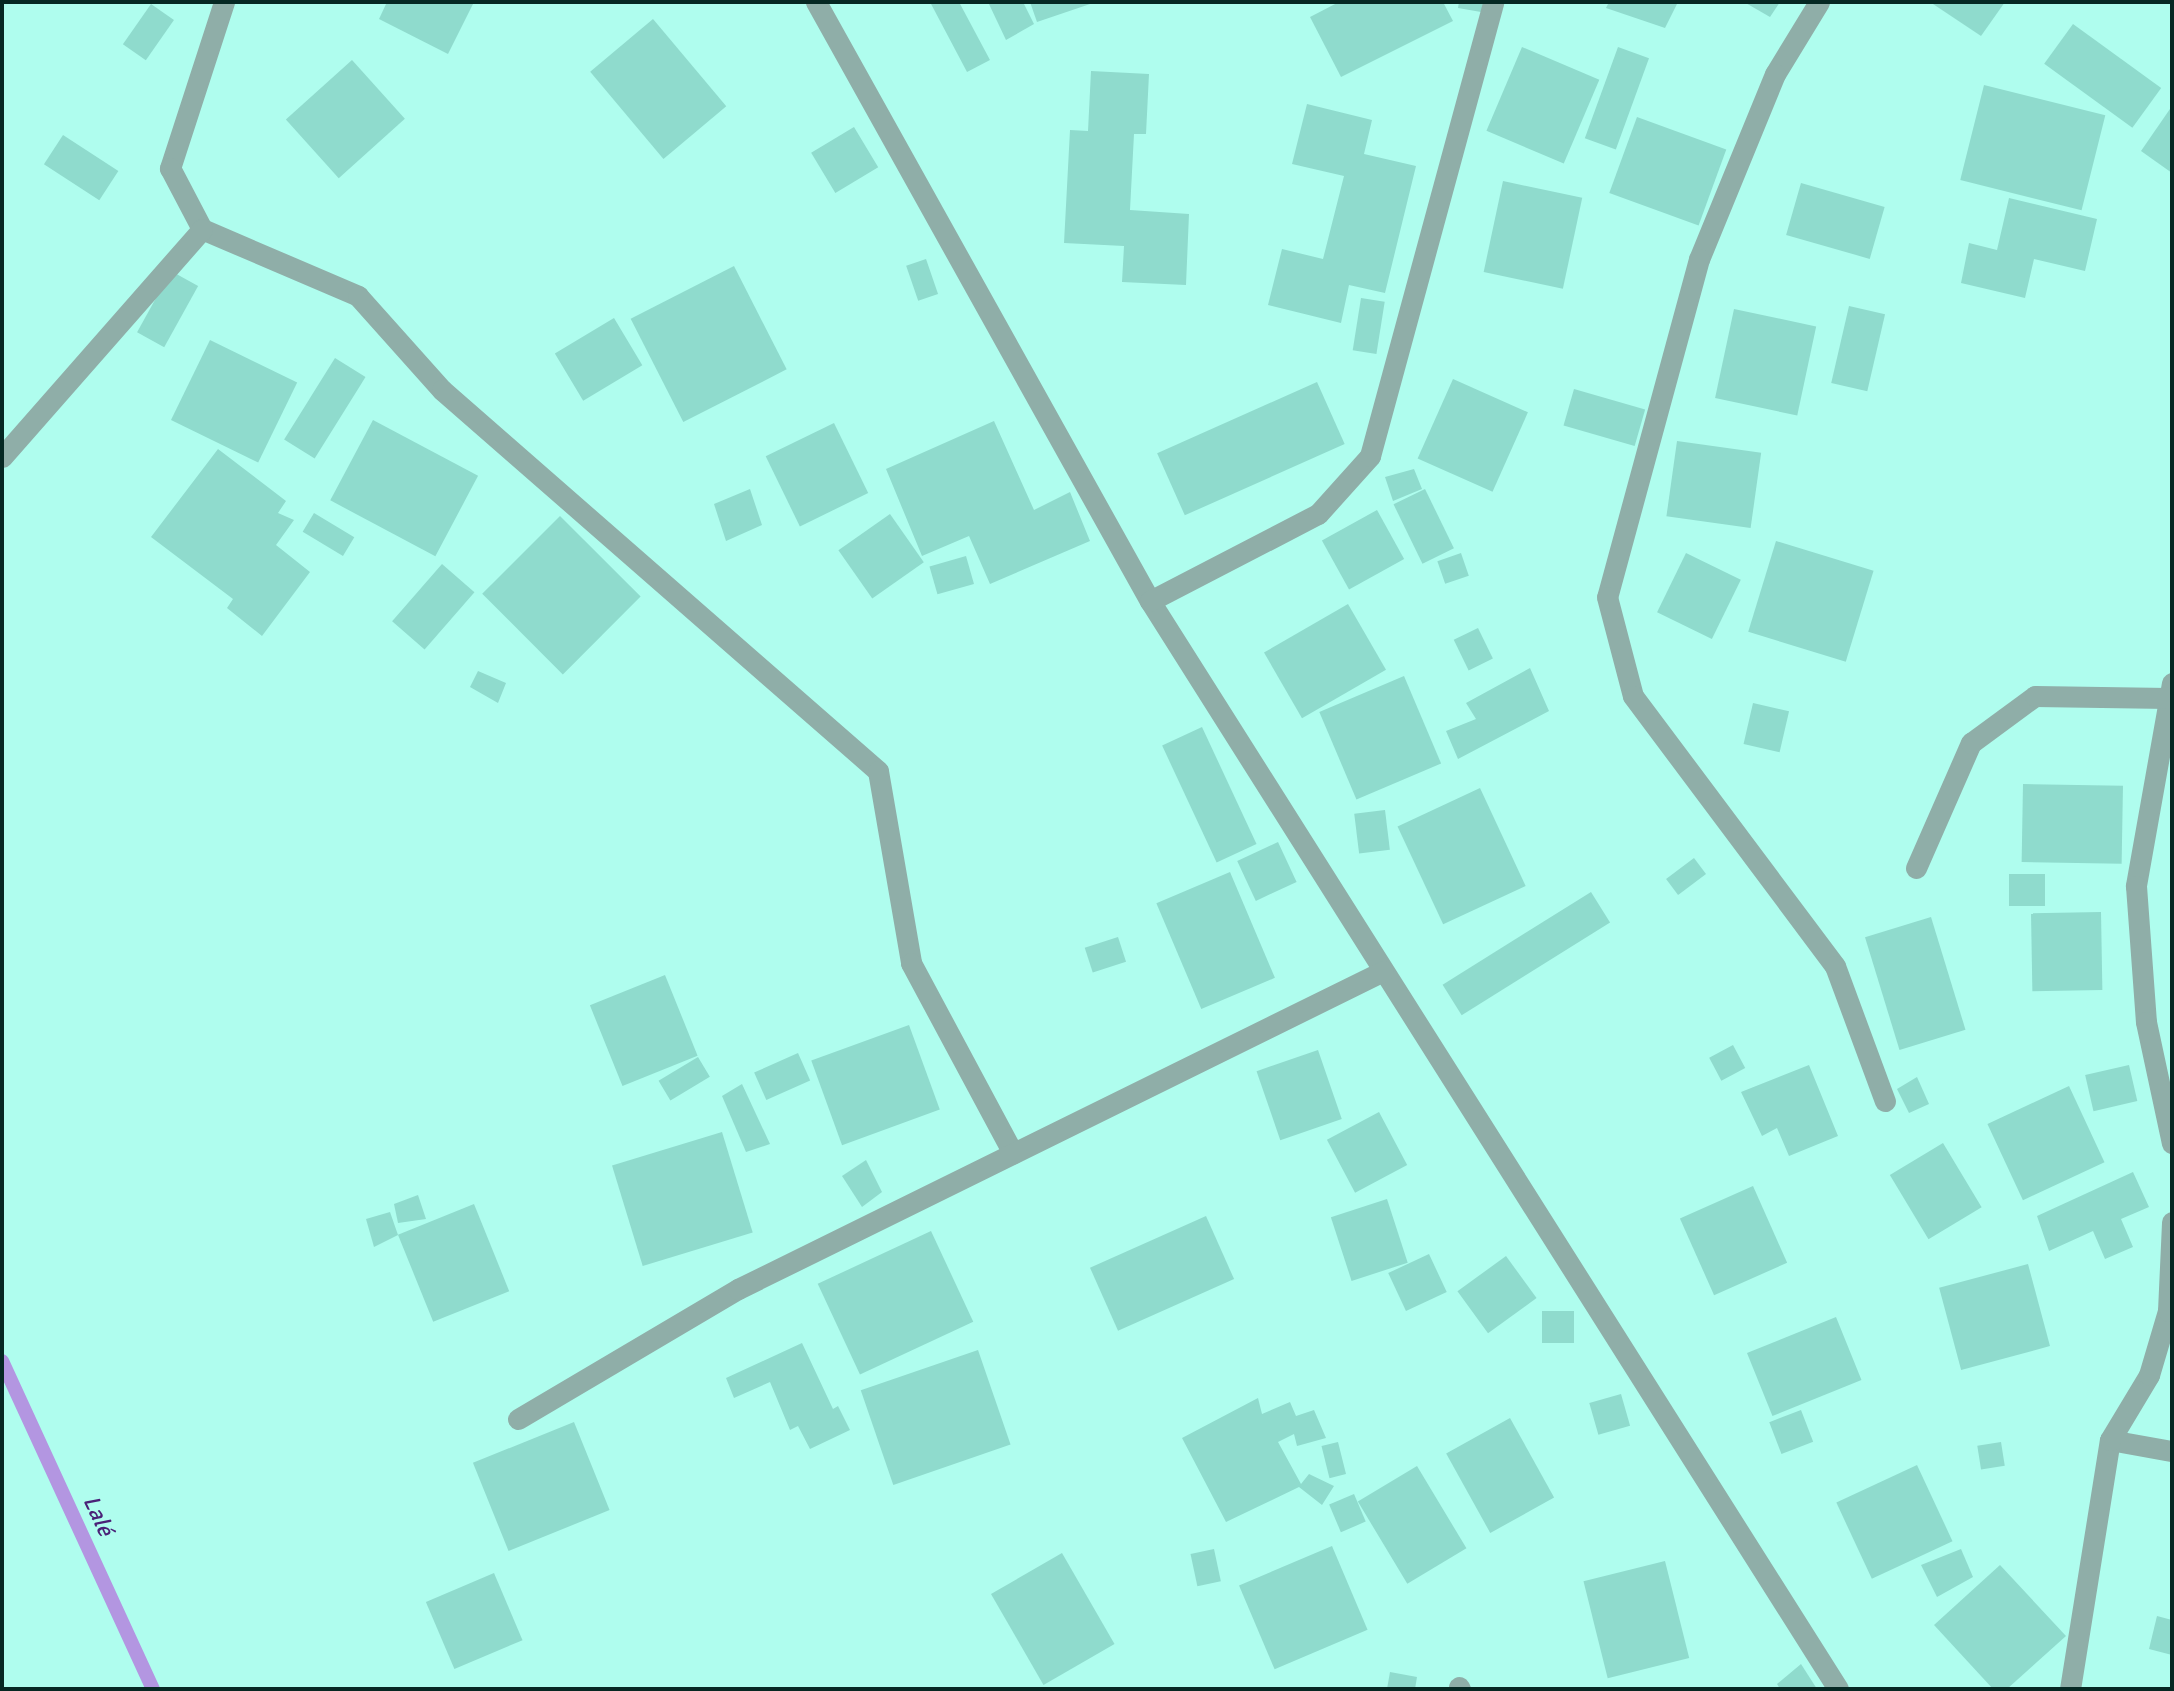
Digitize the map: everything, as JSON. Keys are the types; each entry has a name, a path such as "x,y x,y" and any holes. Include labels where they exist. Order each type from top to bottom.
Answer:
{"street":[{"path":"224,2 170,168 202,229 358,296 442,390 878,771 911,963 1013,1153"},
{"path":"816,2 1150,601 1838,1689"},
{"path":"1150,601 1318,514 1370,456 1493,2"},
{"path":"1819,2 1775,74 1699,259 1607,597 1633,696 1835,966 1885,1101"},
{"path":"2,457 202,229"},
{"path":"1916,868 1971,743 2035,696 2170,690 2136,886 2146,1022 2172,1143"},
{"path":"518,1419 738,1289 1383,971"},
{"path":"2070,1689 2110,1440 2149,1375 2168,1311 2172,1223"},
{"path":"2110,1440 2172,1451"}],"building":[{"path":"387,2 474,2 448,54 379,19"},
{"path":"930,2 959,2 990,60 967,72"},
{"path":"988,2 1023,2 1034,24 1006,40"},
{"path":"1030,2 1096,2 1037,22"},
{"path":"1339,2 1443,2 1453,21 1341,77 1310,17"},
{"path":"1459,2 1484,2 1481,12 1458,8"},
{"path":"1609,2 1677,4 1665,28 1606,8"},
{"path":"1744,2 1780,2 1770,17"},
{"path":"1930,2 2005,2 1981,36"},
{"path":"151,4 174,20 146,60 123,44"},
{"path":"653,19 726,106 663,159 590,72"},
{"path":"2073,24 2161,88 2132,128 2044,64"},
{"path":"1522,47 1599,80 1564,164 1486,131"},
{"path":"1618,47 1649,58 1616,149 1585,138"},
{"path":"352,60 405,119 339,178 286,120"},
{"path":"1091,71 1149,74 1146,134 1134,134 1130,210 1189,214 1186,285 1122,282 1124,246 1064,243 1070,130 1088,131"},
{"path":"1984,85 2105,115 2082,210 1960,180"},
{"path":"1307,104 1372,120 1364,154 1416,166 1385,293 1349,285 1341,323 1268,305 1282,249 1323,259 1344,176 1292,164"},
{"path":"2172,106 2172,173 2141,151"},
{"path":"1637,117 1726,149 1699,226 1609,193"},
{"path":"854,127 878,167 835,193 811,153"},
{"path":"63,135 118,171 99,200 44,164"},
{"path":"1503,181 1582,198 1563,289 1484,272"},
{"path":"1801,183 1885,207 1870,259 1786,235"},
{"path":"2009,198 2097,219 2085,271 2034,259 2025,298 1961,283 1969,243 1997,250"},
{"path":"926,259 938,294 918,301 906,266"},
{"path":"734,266 787,369 683,422 631,319"},
{"path":"171,271 198,286 164,347 137,332"},
{"path":"1361,298 1385,302 1376,354 1353,350"},
{"path":"1849,306 1885,314 1867,391 1831,383"},
{"path":"1734,309 1816,326 1797,415 1715,398"},
{"path":"614,318 642,365 583,401 555,354"},
{"path":"210,340 297,383 258,463 171,420"},
{"path":"335,358 366,377 315,458 284,439"},
{"path":"1453,379 1528,412 1493,492 1418,458"},
{"path":"1317,382 1345,444 1185,515 1157,453"},
{"path":"1574,389 1645,409 1635,446 1564,426"},
{"path":"373,420 478,476 435,556 330,500"},
{"path":"994,421 1034,510 1070,492 1090,541 990,584 969,536 922,556 886,469"},
{"path":"834,423 868,493 800,526 766,456"},
{"path":"1677,441 1761,453 1751,528 1666,516"},
{"path":"218,449 286,501 278,513 294,520 276,545 310,572 262,636 227,608 233,599 151,537"},
{"path":"1414,469 1422,489 1393,501 1385,477"},
{"path":"750,489 762,525 726,541 714,504"},
{"path":"1425,489 1454,548 1422,564 1394,504"},
{"path":"1377,510 1404,559 1349,590 1322,541"},
{"path":"314,513 354,537 343,556 303,532"},
{"path":"890,514 924,562 872,598 838,550"},
{"path":"560,516 641,597 563,674 482,594"},
{"path":"1776,541 1874,571 1846,662 1748,632"},
{"path":"1461,553 1469,576 1445,584 1437,561"},
{"path":"1686,553 1741,580 1712,639 1657,612"},
{"path":"966,556 974,584 937,594 929,566"},
{"path":"442,564 474,592 425,650 392,621"},
{"path":"1348,604 1386,670 1302,718 1264,652"},
{"path":"1478,628 1493,659 1469,670 1454,640"},
{"path":"1530,668 1549,711 1458,759 1446,731 1476,719 1466,703"},
{"path":"478,671 506,683 498,703 470,687"},
{"path":"1404,676 1441,763 1356,799 1319,712"},
{"path":"1753,703 1789,711 1780,752 1744,744"},
{"path":"1202,727 1257,844 1217,863 1162,746"},
{"path":"2023,784 2123,786 2122,864 2022,862"},
{"path":"1480,788 1526,886 1443,924 1398,826"},
{"path":"1385,810 1390,850 1359,853 1354,814"},
{"path":"1278,842 1297,882 1256,901 1237,861"},
{"path":"1694,858 1706,874 1678,895 1666,879"},
{"path":"1230,872 1275,978 1201,1009 1156,903"},
{"path":"2009,874 2045,874 2045,906 2009,906"},
{"path":"1591,892 1610,923 1462,1015 1443,985"},
{"path":"2101,912 2102,990 2032,991 2031,913"},
{"path":"1931,917 1965,1030 1900,1050 1865,937"},
{"path":"1118,937 1126,962 1093,973 1085,948"},
{"path":"665,975 698,1056 622,1086 590,1005"},
{"path":"909,1025 940,1110 842,1145 811,1061"},
{"path":"1733,1045 1745,1068 1721,1081 1709,1058"},
{"path":"1318,1050 1342,1119 1280,1140 1257,1071"},
{"path":"798,1053 810,1080 766,1100 754,1073"},
{"path":"698,1057 710,1077 670,1100 659,1081"},
{"path":"1809,1065 1838,1136 1789,1156 1777,1128 1762,1136 1741,1092"},
{"path":"2129,1065 2137,1101 2093,1111 2085,1075"},
{"path":"1917,1077 1929,1104 1909,1113 1897,1089"},
{"path":"742,1084 770,1144 746,1152 722,1096"},
{"path":"2069,1086 2104,1162 2023,1200 1987,1124"},
{"path":"1379,1112 1407,1165 1355,1193 1327,1140"},
{"path":"722,1132 753,1232 643,1266 612,1166"},
{"path":"1943,1143 1982,1207 1928,1239 1890,1175"},
{"path":"866,1160 882,1192 862,1207 842,1176"},
{"path":"2133,1172 2149,1207 2121,1219 2133,1247 2105,1259 2093,1231 2049,1251 2037,1216"},
{"path":"1753,1186 1787,1263 1714,1295 1680,1219"},
{"path":"418,1195 426,1219 398,1223 394,1204"},
{"path":"1387,1199 1408,1263 1352,1281 1331,1217"},
{"path":"474,1204 509,1291 433,1322 398,1235"},
{"path":"390,1212 398,1235 374,1247 366,1219"},
{"path":"1206,1216 1234,1279 1118,1331 1090,1268"},
{"path":"931,1231 973,1322 860,1374 818,1284"},
{"path":"1429,1254 1447,1292 1406,1311 1388,1273"},
{"path":"1506,1256 1537,1298 1488,1333 1457,1291"},
{"path":"2028,1264 2050,1346 1961,1370 1939,1288"},
{"path":"1542,1311 1574,1311 1574,1343 1542,1343"},
{"path":"1836,1317 1861,1380 1772,1416 1747,1353"},
{"path":"802,1343 833,1409 838,1406 850,1430 810,1449 798,1426 790,1430 770,1382 734,1398 726,1378"},
{"path":"978,1350 1011,1445 893,1485 861,1390"},
{"path":"1621,1394 1630,1426 1598,1435 1589,1403"},
{"path":"1258,1398 1262,1414 1290,1402 1296,1416 1314,1410 1326,1438 1297,1446 1294,1434 1278,1442 1301,1484 1309,1474 1334,1486 1322,1505 1299,1487 1226,1522 1182,1438"},
{"path":"1801,1410 1813,1442 1781,1454 1769,1422"},
{"path":"1510,1418 1554,1498 1490,1533 1446,1453"},
{"path":"574,1422 610,1510 509,1551 473,1463"},
{"path":"1338,1442 1346,1474 1329,1478 1322,1446"},
{"path":"2001,1442 2005,1466 1981,1469 1977,1446"},
{"path":"1917,1465 1952,1541 1872,1579 1836,1503"},
{"path":"1417,1466 1466,1548 1407,1584 1358,1502"},
{"path":"1354,1494 1366,1522 1341,1532 1329,1505"},
{"path":"1332,1546 1368,1630 1275,1669 1239,1585"},
{"path":"1214,1549 1221,1581 1197,1586 1191,1554"},
{"path":"1961,1549 1973,1577 1937,1597 1921,1565"},
{"path":"1062,1553 1114,1644 1043,1685 991,1594"},
{"path":"1665,1561 1689,1658 1608,1678 1583,1581"},
{"path":"2000,1565 2066,1636 2007,1689 1993,1689 1934,1625"},
{"path":"494,1573 523,1640 454,1669 426,1602"},
{"path":"2157,1616 2172,1620 2172,1655 2149,1649"},
{"path":"1801,1664 1817,1689 1780,1689 1777,1684"},
{"path":"1390,1672 1417,1677 1415,1689 1387,1689"}],"waterway":[{"name":"Lalé","path":"2,1361 153,1689"}]}
